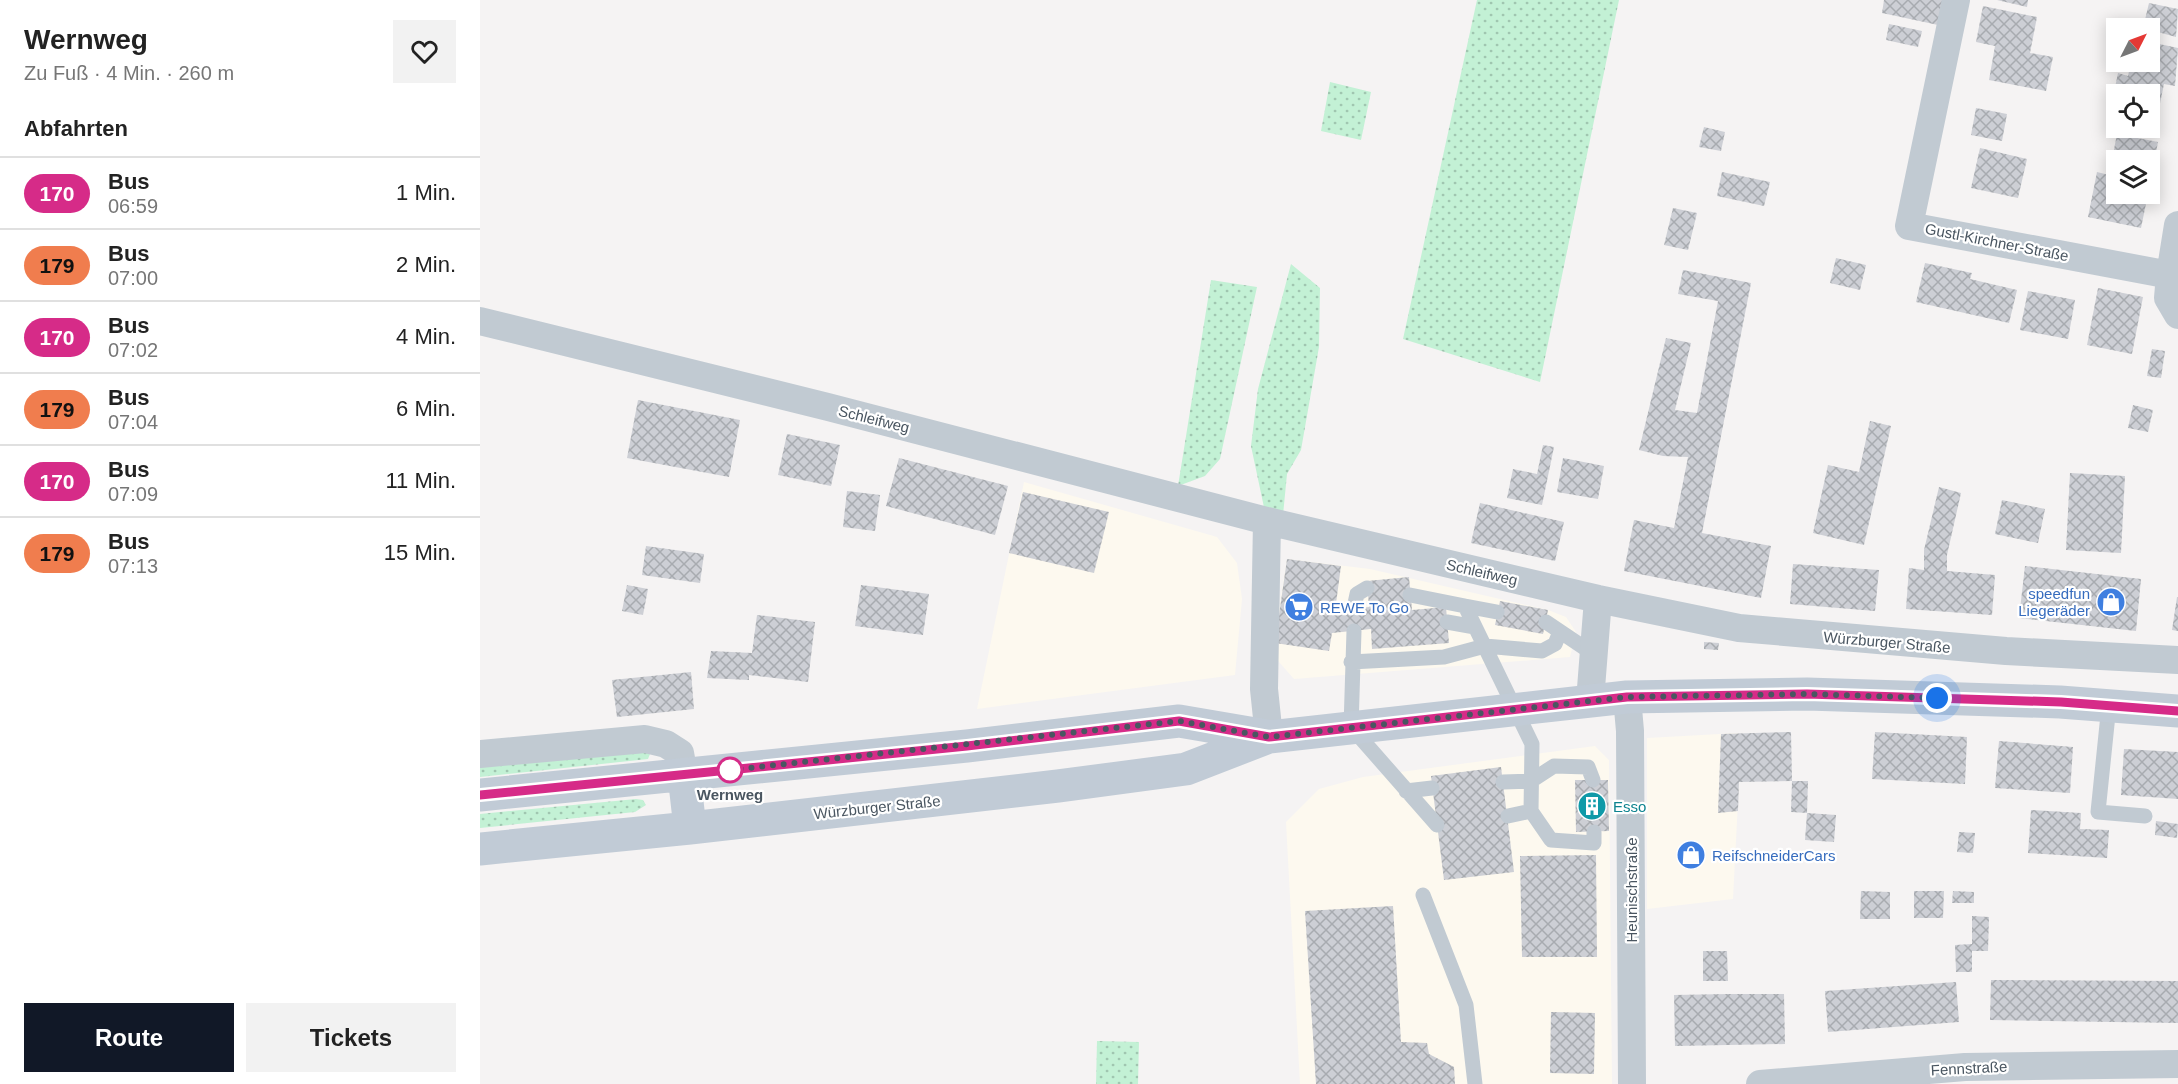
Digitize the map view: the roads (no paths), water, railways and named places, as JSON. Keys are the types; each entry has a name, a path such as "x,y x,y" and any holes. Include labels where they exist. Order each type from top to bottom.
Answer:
{"main road":[{"name":"Würzburger Straße","path":"481,849 976,796 1186,769 1269,737 1590,700 1627,697 1807,694 2109,705 2178,711"},
{"name":"Würzburger Straße","path":"480,795 1179,721 1269,737"},
{"path":"684,775 690,828"}],"street":[{"name":"Gustl-Kirchner-Straße","path":"1956,0 1909,226 2170,275"},
{"path":"2178,225 2168,298 2178,315"},
{"name":"Schleifweg","path":"480,321 828,407 1267,521 1598,599"},
{"path":"1267,521 1264,689 1269,737"},
{"path":"1590,700 1598,599"},
{"name":"Würzburger Straße","path":"1598,599 1739,628 1781,633 2006,651 2178,660"},
{"name":"Heunischstraße","path":"1627,697 1630,731 1632,1084"},
{"path":"480,754 645,739 666,744 680,753 684,775"},
{"name":"Fennstraße","path":"1760,1084 1965,1066 2178,1064"}],"lane":[{"path":"1353,608 1357,594 1367,588"},
{"path":"1410,595 1497,612"},
{"path":"1465,606 1532,744 1531,811 1551,840 1594,843 1594,832"},
{"path":"1447,622 1475,627"},
{"path":"1546,622 1592,653"},
{"path":"1353,631 1351,727 1437,825"},
{"path":"1351,662 1444,657 1485,646 1542,651 1555,644 1560,632"},
{"path":"2109,705 2098,812 2145,816"},
{"path":"1503,782 1531,781 1554,766 1588,767 1593,780"},
{"path":"1406,791 1432,788"},
{"path":"1508,816 1531,811"},
{"path":"1423,895 1466,1005 1475,1084"}],"place":[{"name":"speedfun Liegeräder","path":"2111,602"},
{"name":"REWE To Go","path":"1299,607"},
{"name":"Wernweg","path":"730,770"},
{"name":"Esso","path":"1592,806"},
{"name":"ReifschneiderCars","path":"1691,855"}]}
